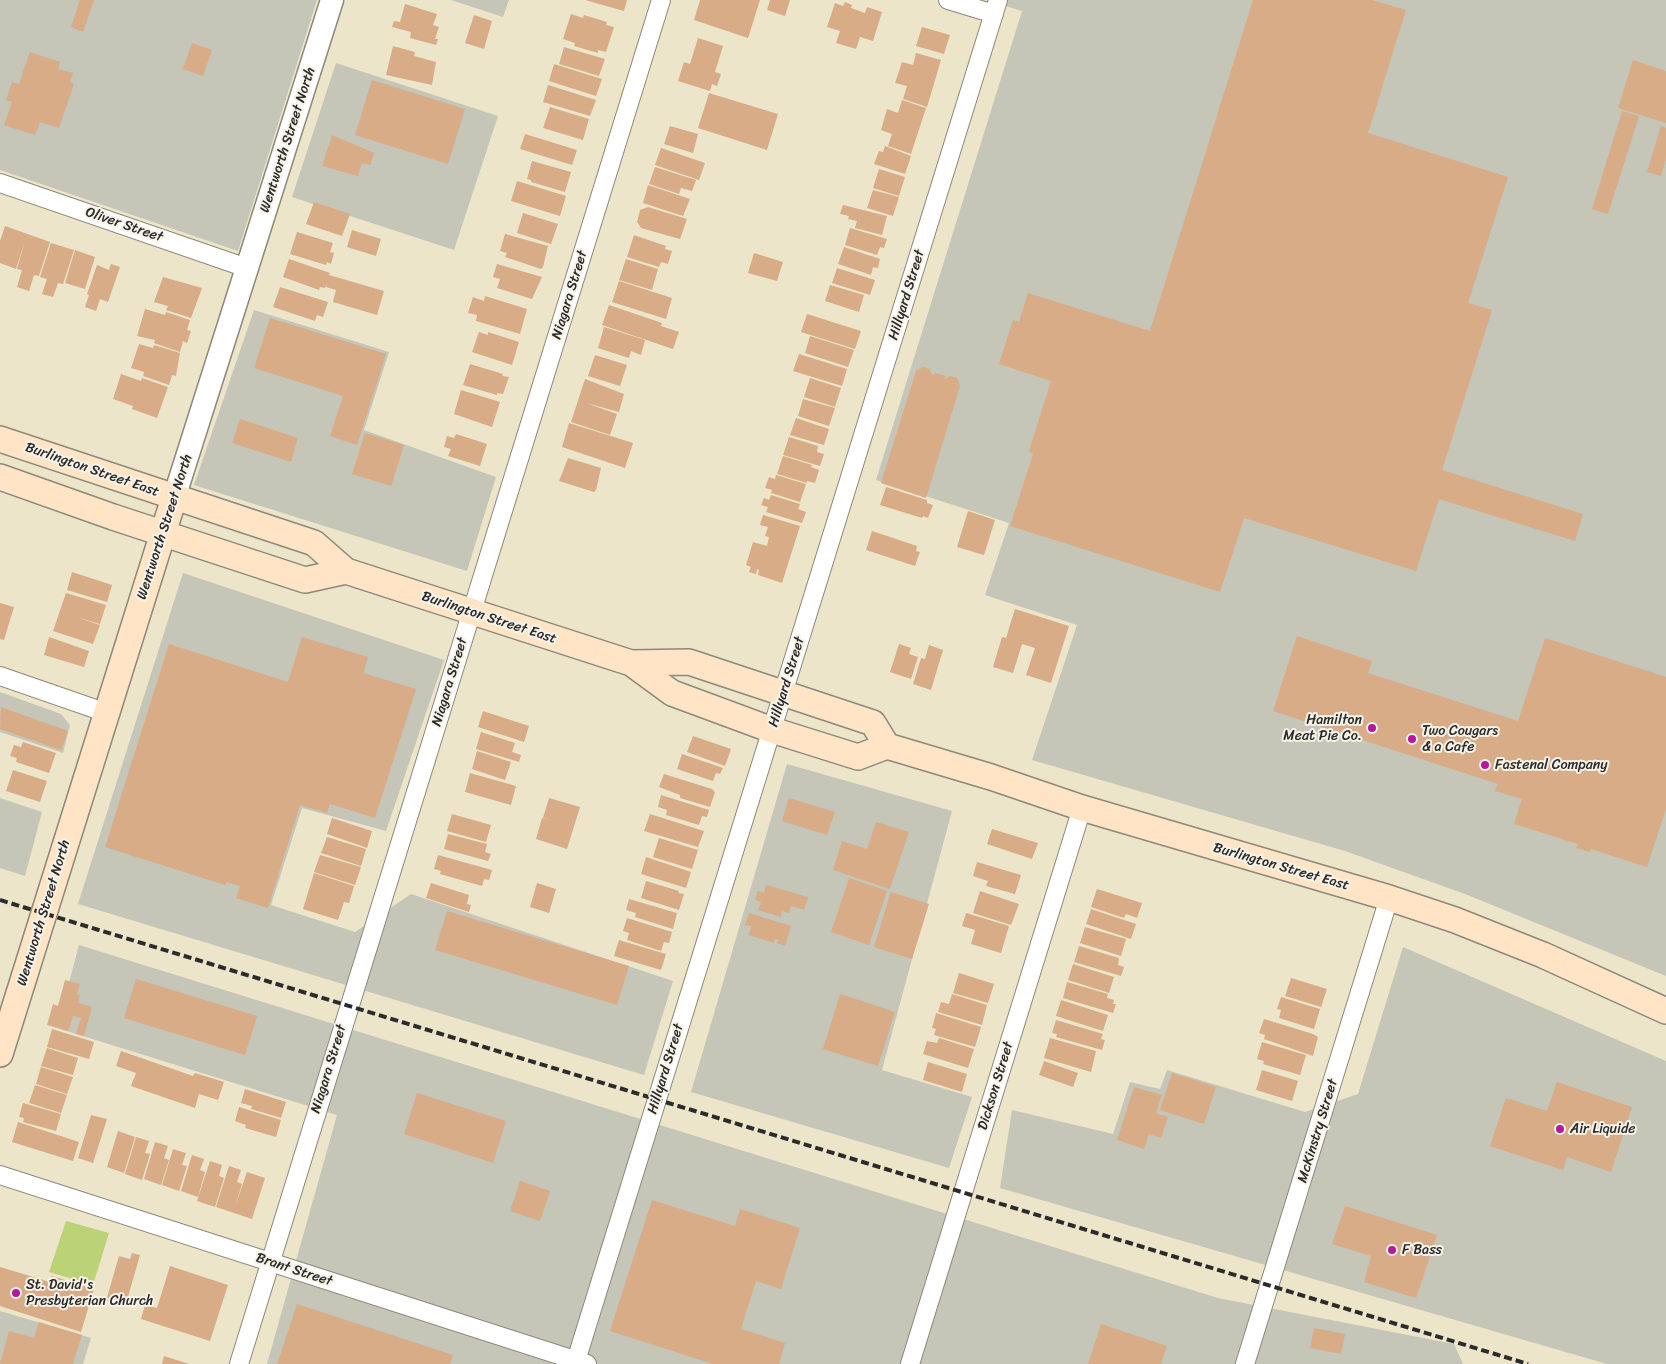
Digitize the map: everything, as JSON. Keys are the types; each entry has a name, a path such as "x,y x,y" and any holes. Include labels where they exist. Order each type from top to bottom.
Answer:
{"main road":[{"name":"Burlington Street East","path":"0,439 314,543 346,571 472,613 631,663 689,662 873,723 887,746"},
{"path":"0,477 305,580 346,571"},
{"name":"Wentworth Street North","path":"0,1054 174,498"},
{"name":"Burlington Street East","path":"631,663 672,693 772,730 858,757 887,746 991,777 1082,808 1389,898 1455,920 1543,955 1666,1011"}],"street":[{"name":"Wentworth Street North","path":"174,498 332,0"},
{"name":"Niagara Street","path":"239,1364 661,0"},
{"path":"948,0 996,7"},
{"name":"Hillyard Street","path":"579,1363 772,730 996,7"},
{"name":"Oliver Street","path":"0,183 247,268"},
{"path":"0,676 106,713"},
{"name":"Dickson Street","path":"910,1364 1082,808"},
{"name":"McKinstry Street","path":"1245,1364 1389,898"},
{"name":"Brant Street","path":"0,1175 579,1363"}],"shaded area":[{"path":"0,0 317,0 238,251 0,170"},
{"path":"451,0 509,0 503,17"},
{"path":"986,0 1666,0 1666,976 1465,894 1345,851 1032,760 1077,625 985,595 1009,523 876,480 1022,11"},
{"path":"336,63 498,116 454,250 292,197"},
{"path":"254,310 389,352 364,430 496,477 467,571 194,485"},
{"path":"183,573 444,660 386,831 302,808 271,905 355,932 411,894 673,981 644,1075 78,904"},
{"path":"0,692 61,714 70,725 63,753 0,732"},
{"path":"787,764 952,811 882,1070 972,1097 949,1168 691,1092"},
{"path":"0,798 42,812 25,876 0,868"},
{"path":"79,945 1218,1298 1454,1344 1463,1364 267,1364 337,1115 57,1028"},
{"path":"1403,947 1666,1061 1666,1364 1607,1364 1000,1188 1012,1110 1113,1134 1130,1082 1160,1089 1167,1070 1305,1112 1358,1094"},
{"path":"0,1311 91,1338 83,1364 0,1364"}],"green space":[{"path":"66,1221 109,1233 93,1285 49,1272"}],"building":[{"path":"80,0 94,0 83,32 71,27"},
{"path":"585,0 627,0 624,11"},
{"path":"700,0 760,0 748,38 694,20"},
{"path":"770,0 790,0 785,16 767,10"},
{"path":"1253,0 1372,0 1406,10 1368,133 1508,177 1468,303 1492,310 1442,470 1583,514 1575,541 1439,499 1416,571 1244,518 1220,592 1010,526 1033,454 1029,451 1051,381 999,364 1013,320 1019,322 1028,293 1150,331"},
{"path":"845,2 852,5 851,8 865,13 867,7 882,12 873,41 860,37 856,49 836,43 840,31 827,27 835,3 843,6"},
{"path":"405,4 437,14 433,25 439,27 435,39 438,39 436,45 410,38 411,32 392,27 394,21 400,22"},
{"path":"571,14 583,18 584,15 607,22 606,25 614,27 606,52 598,50 598,53 574,46 575,43 563,39"},
{"path":"474,15 492,21 484,49 465,43"},
{"path":"922,27 950,35 944,54 916,46"},
{"path":"698,38 723,46 715,72 721,74 717,86 712,84 710,91 678,81 684,62 690,64"},
{"path":"192,43 212,50 203,76 183,69"},
{"path":"393,46 415,52 414,56 436,62 432,85 386,75"},
{"path":"564,47 605,59 599,76 559,64"},
{"path":"30,52 60,62 58,69 73,73 70,82 74,84 59,128 40,122 35,135 4,125 12,102 6,100 12,82 19,84"},
{"path":"916,53 941,60 927,107 903,99 907,86 895,83 902,62 913,65"},
{"path":"1633,60 1666,71 1666,123 1618,108"},
{"path":"554,64 602,79 596,96 549,81"},
{"path":"372,80 465,109 448,164 355,135"},
{"path":"548,85 596,100 590,116 543,102"},
{"path":"709,93 778,114 767,150 698,128"},
{"path":"902,100 926,108 911,154 888,146 892,134 881,130 887,109 898,113"},
{"path":"550,107 589,119 583,140 543,128"},
{"path":"1622,111 1639,116 1608,214 1592,209"},
{"path":"670,126 698,134 693,153 664,144"},
{"path":"1661,126 1666,128 1666,159 1661,176 1647,172"},
{"path":"525,134 577,150 572,165 520,149"},
{"path":"332,135 374,153 370,165 362,163 358,176 322,166"},
{"path":"885,146 911,156 905,174 874,164 879,151 883,152"},
{"path":"661,148 705,163 699,180 655,165"},
{"path":"532,161 571,172 565,192 531,182 531,180 527,179"},
{"path":"655,167 696,180 692,191 681,188 679,194 649,184"},
{"path":"879,169 905,177 899,196 873,188"},
{"path":"517,181 566,196 560,216 511,201"},
{"path":"648,185 690,199 683,216 643,203"},
{"path":"873,190 899,197 893,216 867,208"},
{"path":"314,202 350,214 342,236 306,224"},
{"path":"843,205 887,216 882,235 855,228 857,221 848,219 849,216 840,214"},
{"path":"648,207 687,219 680,239 641,228 637,222 640,210"},
{"path":"523,213 558,224 551,244 517,233"},
{"path":"5,226 50,242 39,276 34,275 29,291 17,287 22,270 17,269 25,241 16,269 0,263 0,241"},
{"path":"850,228 887,239 884,248 880,247 877,255 845,245"},
{"path":"352,230 381,239 376,256 347,247"},
{"path":"297,232 333,243 330,252 334,253 331,264 327,262 326,265 290,254"},
{"path":"505,234 548,246 543,267 541,269 505,257 507,253 500,251"},
{"path":"634,235 666,246 665,249 672,251 668,264 661,262 659,267 627,257"},
{"path":"51,243 74,250 63,284 58,283 53,297 42,294 47,279 40,277"},
{"path":"844,247 880,259 878,268 873,267 871,275 838,264"},
{"path":"75,250 95,257 85,289 65,283"},
{"path":"754,253 783,262 777,281 748,273"},
{"path":"289,259 330,273 329,275 384,291 377,315 333,302 336,290 326,287 328,282 325,288 320,287 319,290 283,277"},
{"path":"626,259 658,269 652,290 619,280"},
{"path":"111,264 120,267 108,302 100,299 96,311 85,307 89,295 87,294 97,265 109,270"},
{"path":"497,264 542,277 532,299 497,288 500,279 493,277"},
{"path":"837,268 875,280 870,295 832,283"},
{"path":"163,277 202,288 191,318 166,310 168,306 154,302"},
{"path":"619,281 672,298 666,319 612,302"},
{"path":"830,285 864,295 859,312 825,301"},
{"path":"280,287 328,302 323,317 317,315 315,321 273,307"},
{"path":"485,296 527,309 520,334 476,321 477,315 468,313 473,297 484,301"},
{"path":"609,305 662,323 661,326 679,332 673,349 602,325"},
{"path":"145,309 165,315 166,312 190,320 187,330 191,331 187,343 183,341 180,352 154,343 155,340 137,336"},
{"path":"807,314 861,331 855,349 801,332"},
{"path":"270,318 386,354 357,445 330,436 343,396 254,368"},
{"path":"604,327 645,340 641,355 631,351 629,358 598,348"},
{"path":"479,332 488,335 488,332 519,342 512,365 472,352"},
{"path":"810,336 854,350 848,367 805,353"},
{"path":"139,344 153,348 154,345 180,353 176,376 172,375 169,385 143,376 144,372 131,368"},
{"path":"799,354 847,369 842,386 793,371"},
{"path":"595,355 627,365 620,386 588,376"},
{"path":"470,364 509,377 503,394 497,393 497,395 463,385"},
{"path":"923,367 929,369 933,376 935,373 946,376 944,379 951,376 957,378 960,386 926,498 881,483 916,371"},
{"path":"121,374 141,381 142,378 168,387 157,418 132,409 133,406 113,399"},
{"path":"810,378 841,388 835,407 804,397"},
{"path":"585,379 624,394 619,412 586,403 617,414 610,435 571,422"},
{"path":"461,390 500,402 492,427 454,414"},
{"path":"803,399 835,408 829,426 798,416"},
{"path":"796,418 829,429 824,445 790,435"},
{"path":"240,419 298,438 291,462 232,443"},
{"path":"569,423 633,443 625,468 562,447"},
{"path":"365,433 404,445 391,486 352,474"},
{"path":"456,434 487,444 480,466 448,456 451,449 444,447 447,436 454,438"},
{"path":"789,437 818,446 817,452 824,454 820,466 783,455"},
{"path":"783,456 812,465 811,467 819,470 815,483 807,481 807,483 777,474"},
{"path":"568,458 601,468 594,492 559,481"},
{"path":"776,475 806,484 800,502 771,493 772,490 765,488 769,477 775,479"},
{"path":"886,487 927,500 927,503 933,505 928,518 923,516 922,518 880,505"},
{"path":"771,495 800,504 798,509 806,512 802,523 766,512 768,507 761,505 764,498 769,500"},
{"path":"968,511 995,520 984,555 957,547"},
{"path":"763,515 800,526 782,583 758,575 759,570 757,569 756,574 749,572 751,567 746,565 753,542 767,546 769,537 765,536 768,527 760,525"},
{"path":"872,531 917,546 916,551 920,552 915,566 866,550"},
{"path":"72,572 112,585 107,602 67,590"},
{"path":"66,593 106,605 100,624 76,617 100,625 93,644 53,631"},
{"path":"0,603 14,607 4,640 0,639"},
{"path":"1015,609 1069,626 1051,683 1026,675 1035,648 1022,644 1013,673 993,667 1002,637 1006,638"},
{"path":"1297,636 1372,661 1368,673 1518,721 1545,638 1666,677 1666,809 1647,867 1591,849 1590,852 1576,848 1578,844 1514,824 1522,799 1495,791 1498,784 1273,711"},
{"path":"49,637 89,651 84,667 44,655"},
{"path":"302,637 368,657 363,673 416,689 375,818 330,804 327,813 300,805 268,908 236,898 240,886 226,882 225,885 105,847 169,644 288,682"},
{"path":"899,644 911,648 909,654 918,657 911,679 890,672"},
{"path":"929,645 943,650 931,690 913,684 921,658 925,659"},
{"path":"1,707 68,731 61,750 0,729"},
{"path":"483,711 529,726 524,742 478,727"},
{"path":"481,732 515,743 512,752 521,755 519,762 476,749"},
{"path":"693,736 731,749 725,766 687,752"},
{"path":"23,742 56,753 49,773 16,762 17,758 10,756 14,745 21,747"},
{"path":"477,751 511,762 505,780 472,769"},
{"path":"682,754 723,768 720,774 716,773 713,781 677,769"},
{"path":"13,770 47,781 40,802 6,791"},
{"path":"470,773 516,786 511,805 465,792"},
{"path":"664,774 712,789 715,792 710,807 680,798 680,795 659,787"},
{"path":"661,795 709,810 707,817 702,816 699,825 666,815 667,810 658,807"},
{"path":"549,798 580,807 567,849 536,839 542,818 556,822 543,818"},
{"path":"789,798 835,812 827,835 782,821"},
{"path":"452,814 491,825 486,842 447,831"},
{"path":"650,814 704,831 698,847 644,831"},
{"path":"332,818 372,831 367,848 327,834"},
{"path":"876,822 909,832 890,889 833,870 842,841 867,849"},
{"path":"992,829 1038,843 1032,859 987,844"},
{"path":"448,834 487,844 485,852 491,854 488,861 444,849"},
{"path":"327,837 366,849 361,866 321,853"},
{"path":"659,838 698,850 692,869 653,857"},
{"path":"320,855 361,867 355,885 314,872"},
{"path":"438,855 492,870 489,880 484,879 482,886 440,874 441,871 434,869"},
{"path":"646,857 691,872 686,888 641,874"},
{"path":"977,862 1021,875 1015,894 986,886 988,881 973,876"},
{"path":"314,873 354,886 349,903 344,902 338,920 303,909"},
{"path":"849,878 887,891 869,945 831,932"},
{"path":"646,881 684,894 679,910 641,898"},
{"path":"431,883 469,895 467,904 471,905 469,912 426,898"},
{"path":"537,883 556,889 549,913 530,907"},
{"path":"766,885 808,897 804,910 791,906 789,913 782,911 781,917 758,910 761,902 755,900 758,891 764,893"},
{"path":"1097,889 1142,903 1137,918 1126,914 1124,918 1091,907"},
{"path":"980,891 1019,904 1011,925 973,913"},
{"path":"891,892 929,904 912,959 874,947"},
{"path":"629,899 677,913 673,929 635,917 636,913 626,910"},
{"path":"1091,909 1136,924 1131,939 1086,924"},
{"path":"447,911 629,966 617,1005 435,950"},
{"path":"749,913 791,926 785,946 777,943 779,940 775,939 774,943 749,935 751,926 745,925"},
{"path":"966,913 1009,926 1001,953 971,944 975,930 962,926"},
{"path":"627,918 672,932 669,943 664,942 661,951 627,940 629,933 623,931"},
{"path":"1085,927 1126,939 1121,956 1080,943"},
{"path":"619,940 666,954 661,970 614,956"},
{"path":"1079,946 1119,958 1118,965 1124,967 1121,976 1074,962"},
{"path":"1073,964 1114,977 1109,993 1068,980"},
{"path":"959,973 994,984 988,1003 953,993"},
{"path":"1291,978 1327,989 1321,1007 1285,996"},
{"path":"136,979 257,1016 245,1055 124,1018"},
{"path":"65,980 80,984 77,994 80,995 78,1003 92,1007 84,1036 76,1034 81,1018 73,1016 68,1031 47,1025 53,1004 58,1006"},
{"path":"1067,982 1108,994 1107,998 1114,1000 1113,1004 1116,1004 1113,1013 1063,998"},
{"path":"840,994 895,1012 878,1066 823,1049"},
{"path":"952,994 987,1005 982,1025 938,1012 941,1002 949,1004"},
{"path":"1281,997 1320,1009 1314,1029 1279,1018 1281,1010 1277,1009"},
{"path":"1061,1000 1108,1015 1103,1031 1056,1016"},
{"path":"936,1013 981,1027 975,1047 934,1035 936,1029 932,1028"},
{"path":"1264,1019 1318,1037 1313,1056 1264,1039 1265,1035 1259,1033"},
{"path":"1056,1020 1103,1034 1101,1039 1105,1040 1102,1050 1056,1037 1057,1034 1052,1033"},
{"path":"52,1029 94,1042 89,1059 47,1047"},
{"path":"939,1038 974,1049 968,1068 923,1054 927,1041 937,1043"},
{"path":"1050,1038 1096,1051 1091,1072 1044,1058"},
{"path":"1262,1042 1306,1055 1300,1075 1263,1064 1264,1061 1257,1059"},
{"path":"47,1048 78,1058 73,1075 41,1066"},
{"path":"121,1051 193,1076 195,1073 224,1082 218,1100 199,1094 195,1108 131,1086 136,1073 116,1066"},
{"path":"1044,1061 1078,1073 1073,1087 1039,1075"},
{"path":"928,1062 967,1074 962,1092 923,1080"},
{"path":"41,1067 73,1077 67,1094 36,1084"},
{"path":"1262,1070 1298,1081 1292,1101 1256,1090"},
{"path":"1172,1073 1216,1087 1204,1124 1160,1110"},
{"name":"Air Liquide","path":"1557,1082 1632,1107 1611,1172 1567,1157 1563,1170 1490,1146 1506,1098 1547,1111"},
{"path":"35,1085 67,1095 61,1113 29,1103"},
{"path":"1134,1087 1162,1095 1156,1113 1168,1117 1161,1138 1149,1134 1144,1149 1117,1140"},
{"path":"245,1089 286,1102 281,1118 251,1109 252,1106 241,1103"},
{"path":"417,1093 506,1121 493,1163 404,1134"},
{"path":"23,1103 61,1114 56,1131 23,1122 24,1118 19,1117"},
{"path":"239,1107 281,1120 276,1137 245,1128 246,1125 235,1121"},
{"path":"91,1115 107,1119 93,1163 78,1158"},
{"path":"18,1122 79,1142 73,1161 12,1142"},
{"path":"118,1131 135,1137 124,1173 107,1167"},
{"path":"136,1137 149,1141 145,1153 150,1154 142,1180 125,1174"},
{"path":"155,1142 168,1146 164,1158 169,1160 161,1185 144,1179"},
{"path":"173,1149 186,1153 182,1165 187,1166 179,1191 162,1185"},
{"path":"192,1155 204,1159 200,1170 205,1172 198,1197 181,1191"},
{"path":"210,1161 222,1165 219,1176 224,1178 215,1207 197,1201"},
{"path":"229,1166 241,1170 237,1182 242,1184 235,1207 247,1172 265,1178 252,1219 216,1207"},
{"path":"520,1181 550,1191 540,1221 510,1211"},
{"path":"652,1200 735,1226 740,1209 800,1228 781,1289 756,1281 741,1329 785,1343 779,1364 713,1364 610,1331"},
{"name":"F Bass","path":"1345,1206 1437,1235 1416,1298 1364,1282 1371,1256 1332,1244"},
{"path":"132,1253 140,1255 125,1307 106,1301 119,1256 130,1259"},
{"path":"170,1266 228,1285 210,1341 141,1319 145,1305 157,1308"},
{"path":"0,1267 50,1282 52,1276 94,1289 81,1332 0,1306"},
{"path":"297,1304 453,1355 450,1364 277,1364"},
{"path":"39,1322 82,1335 73,1364 0,1364 9,1331 34,1338"},
{"path":"1101,1324 1167,1346 1161,1364 1088,1364"},
{"path":"1314,1328 1345,1334 1341,1354 1310,1348"},
{"path":"164,1356 189,1364 162,1364"}],"railway":[{"path":"0,900 1528,1364"}],"place":[{"name":"Hamilton Meat Pie Co.","path":"1372,728"},
{"name":"Two Cougars & a Cafe","path":"1412,739"},
{"name":"Fastenal Company","path":"1485,765"},
{"name":"Air Liquide","path":"1560,1129"},
{"name":"F Bass","path":"1392,1250"},
{"name":"St. David's Presbyterian Church","path":"16,1293"}]}
